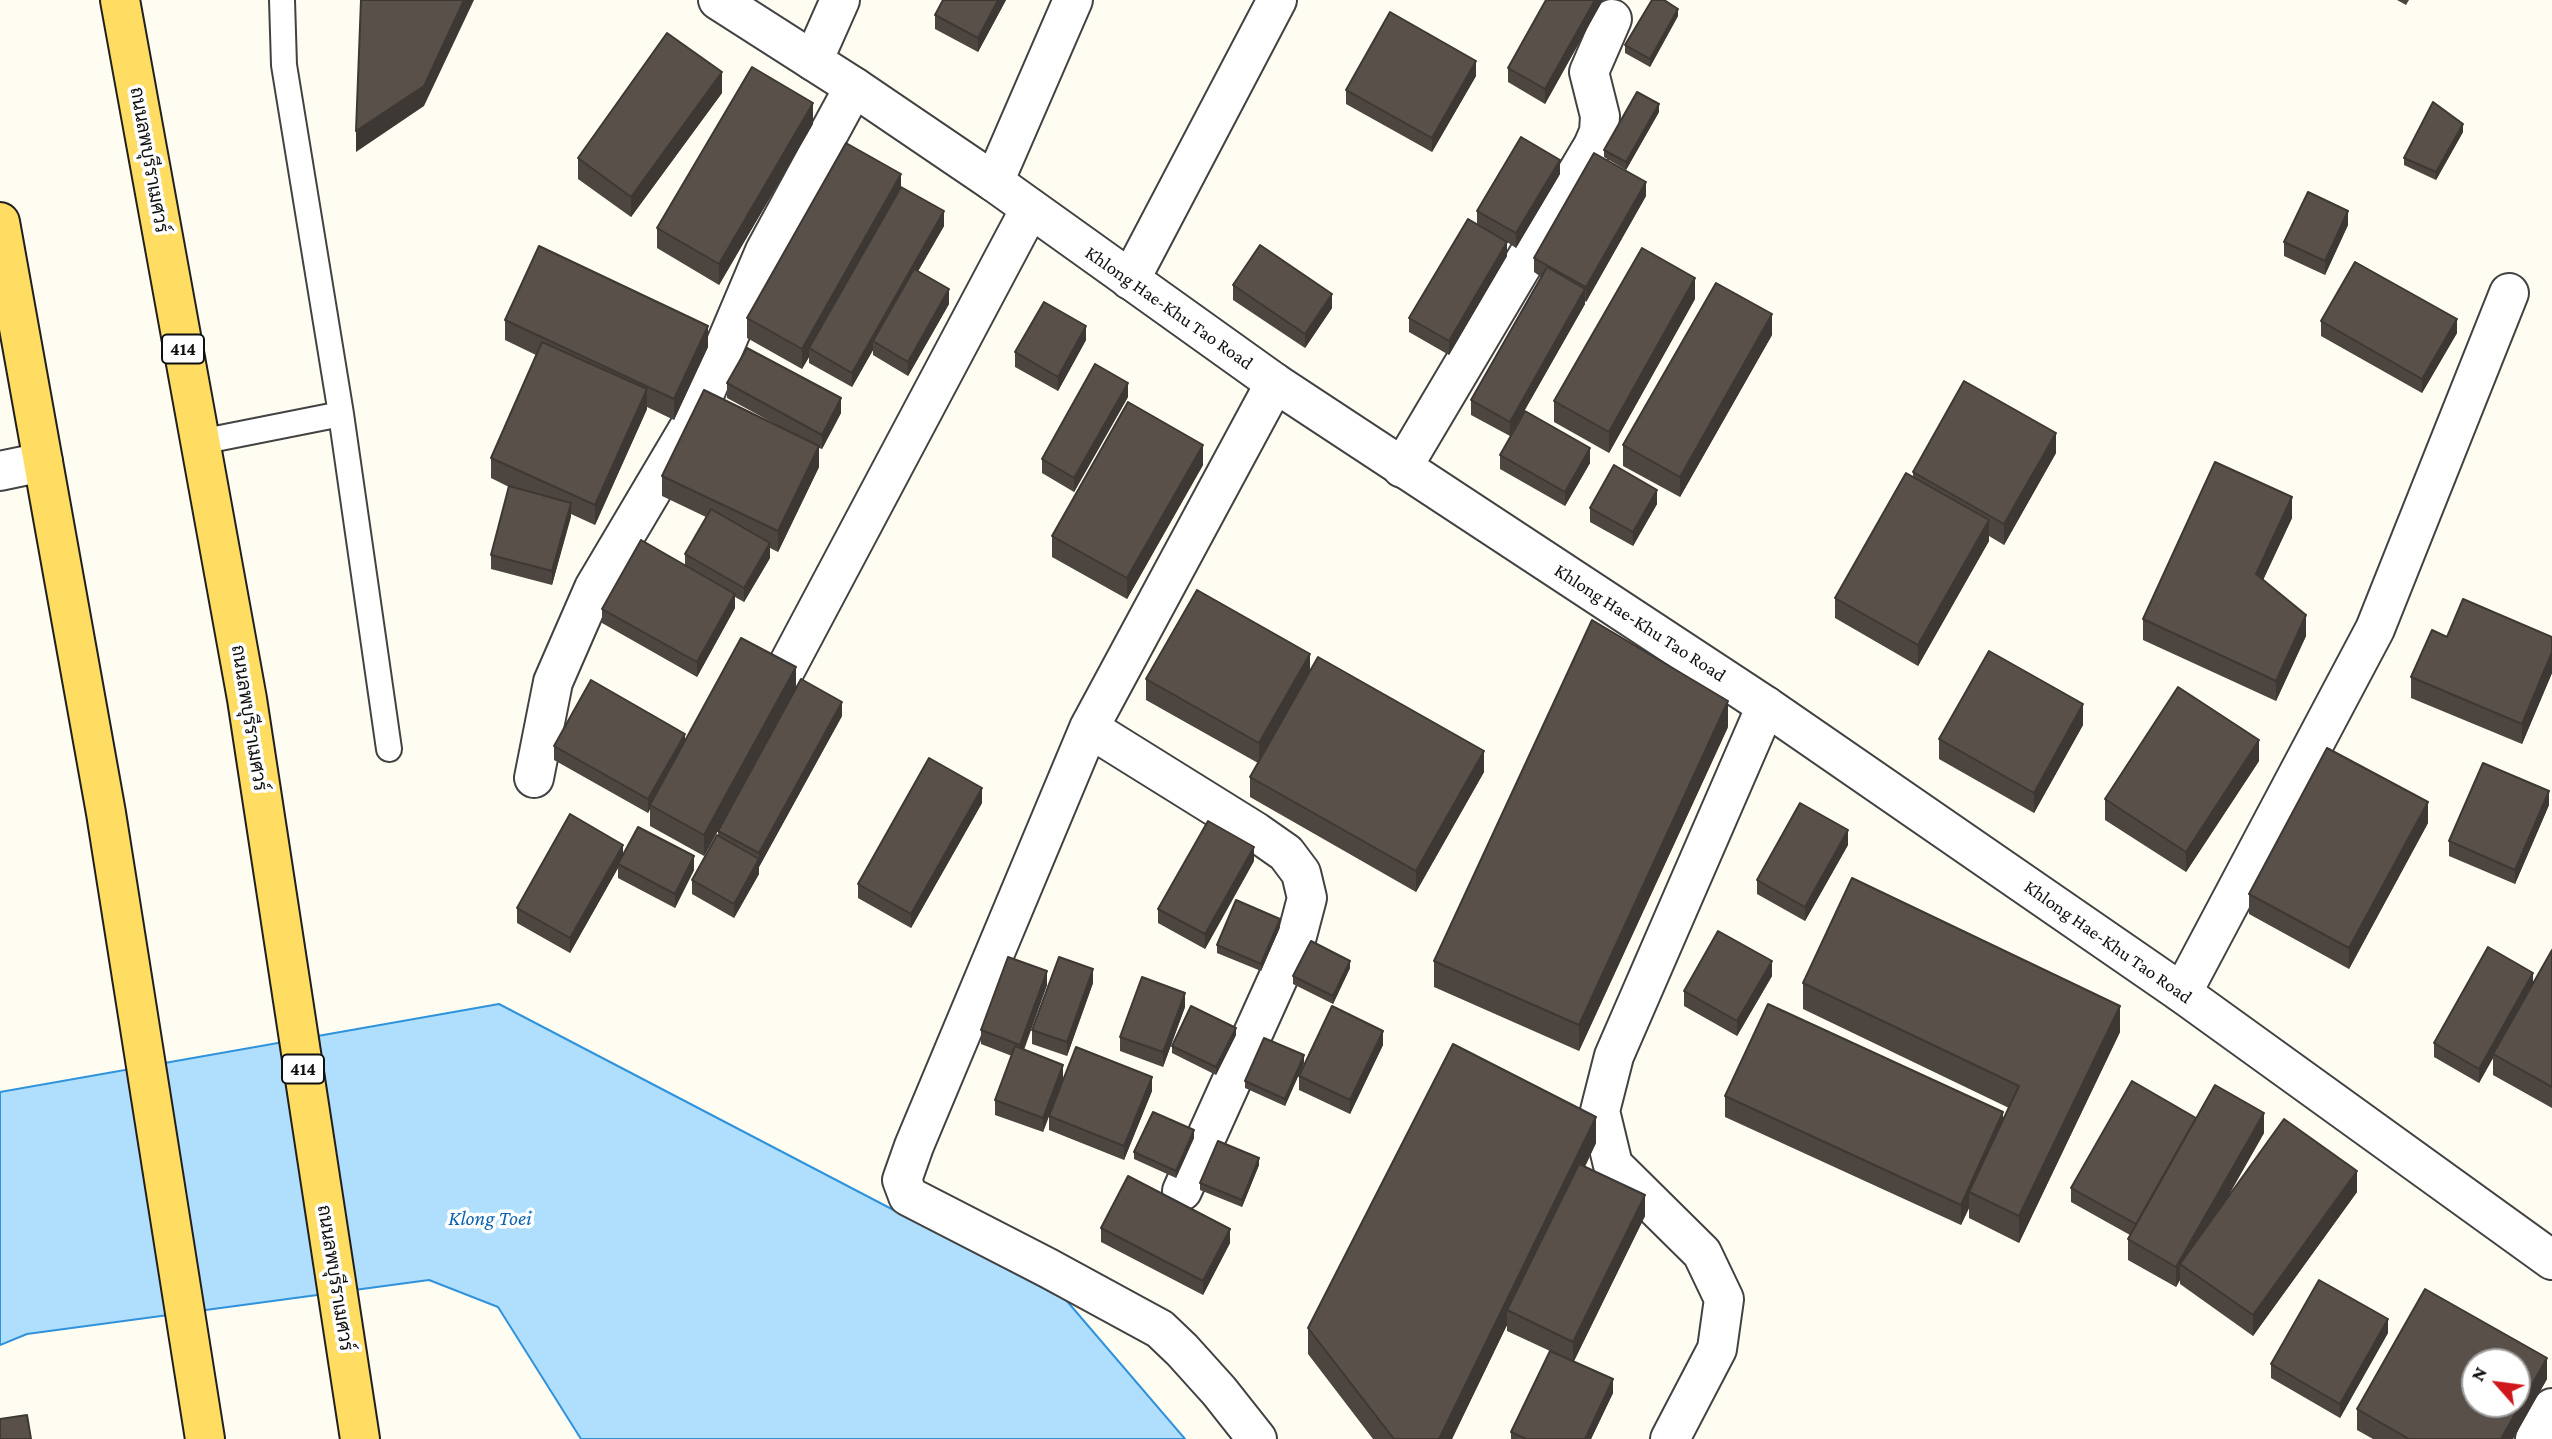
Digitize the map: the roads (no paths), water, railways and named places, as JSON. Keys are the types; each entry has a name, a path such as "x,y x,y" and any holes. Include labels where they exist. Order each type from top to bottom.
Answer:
{"main road":[{"name":"ถนนลพบุรีราเมศวร์","path":"120,0 247,699 360,1439"},
{"path":"0,222 106,813 205,1439"}],"street":[{"name":"Khlong Hae-Khu Tao Road","path":"718,0 854,86 995,182 1275,383 1766,706 2182,993 2550,1254"},
{"path":"813,61 840,0"},
{"path":"995,182 1073,0"},
{"path":"1130,280 1277,0"},
{"path":"1402,468 1593,146 1599,132 1600,116 1589,72 1612,19"},
{"path":"534,778 553,682 594,588 693,421 765,251 854,86"},
{"path":"782,676 1030,209"},
{"path":"2182,993 2375,629 2509,293"},
{"path":"1258,1439 1210,1381 1160,1329 908,1196 903,1186 903,1175 1089,728 1275,383"},
{"path":"0,471 43,462"},
{"path":"1670,1439 1717,1349 1724,1299 1702,1253 1613,1165 1600,1111 1614,1056 1766,706"},
{"path":"1089,728 1286,853 1301,873 1307,898 1297,936 1182,1191"},
{"path":"2535,1439 2552,1408"}],"lane":[{"path":"282,0 284,65 341,414 389,749"},
{"path":"200,442 341,414"}],"water":[{"name":"Klong Toei","path":"499,1004 1066,1300 1185,1439 581,1439 498,1307 429,1280 27,1334 0,1345 0,1092"}]}
